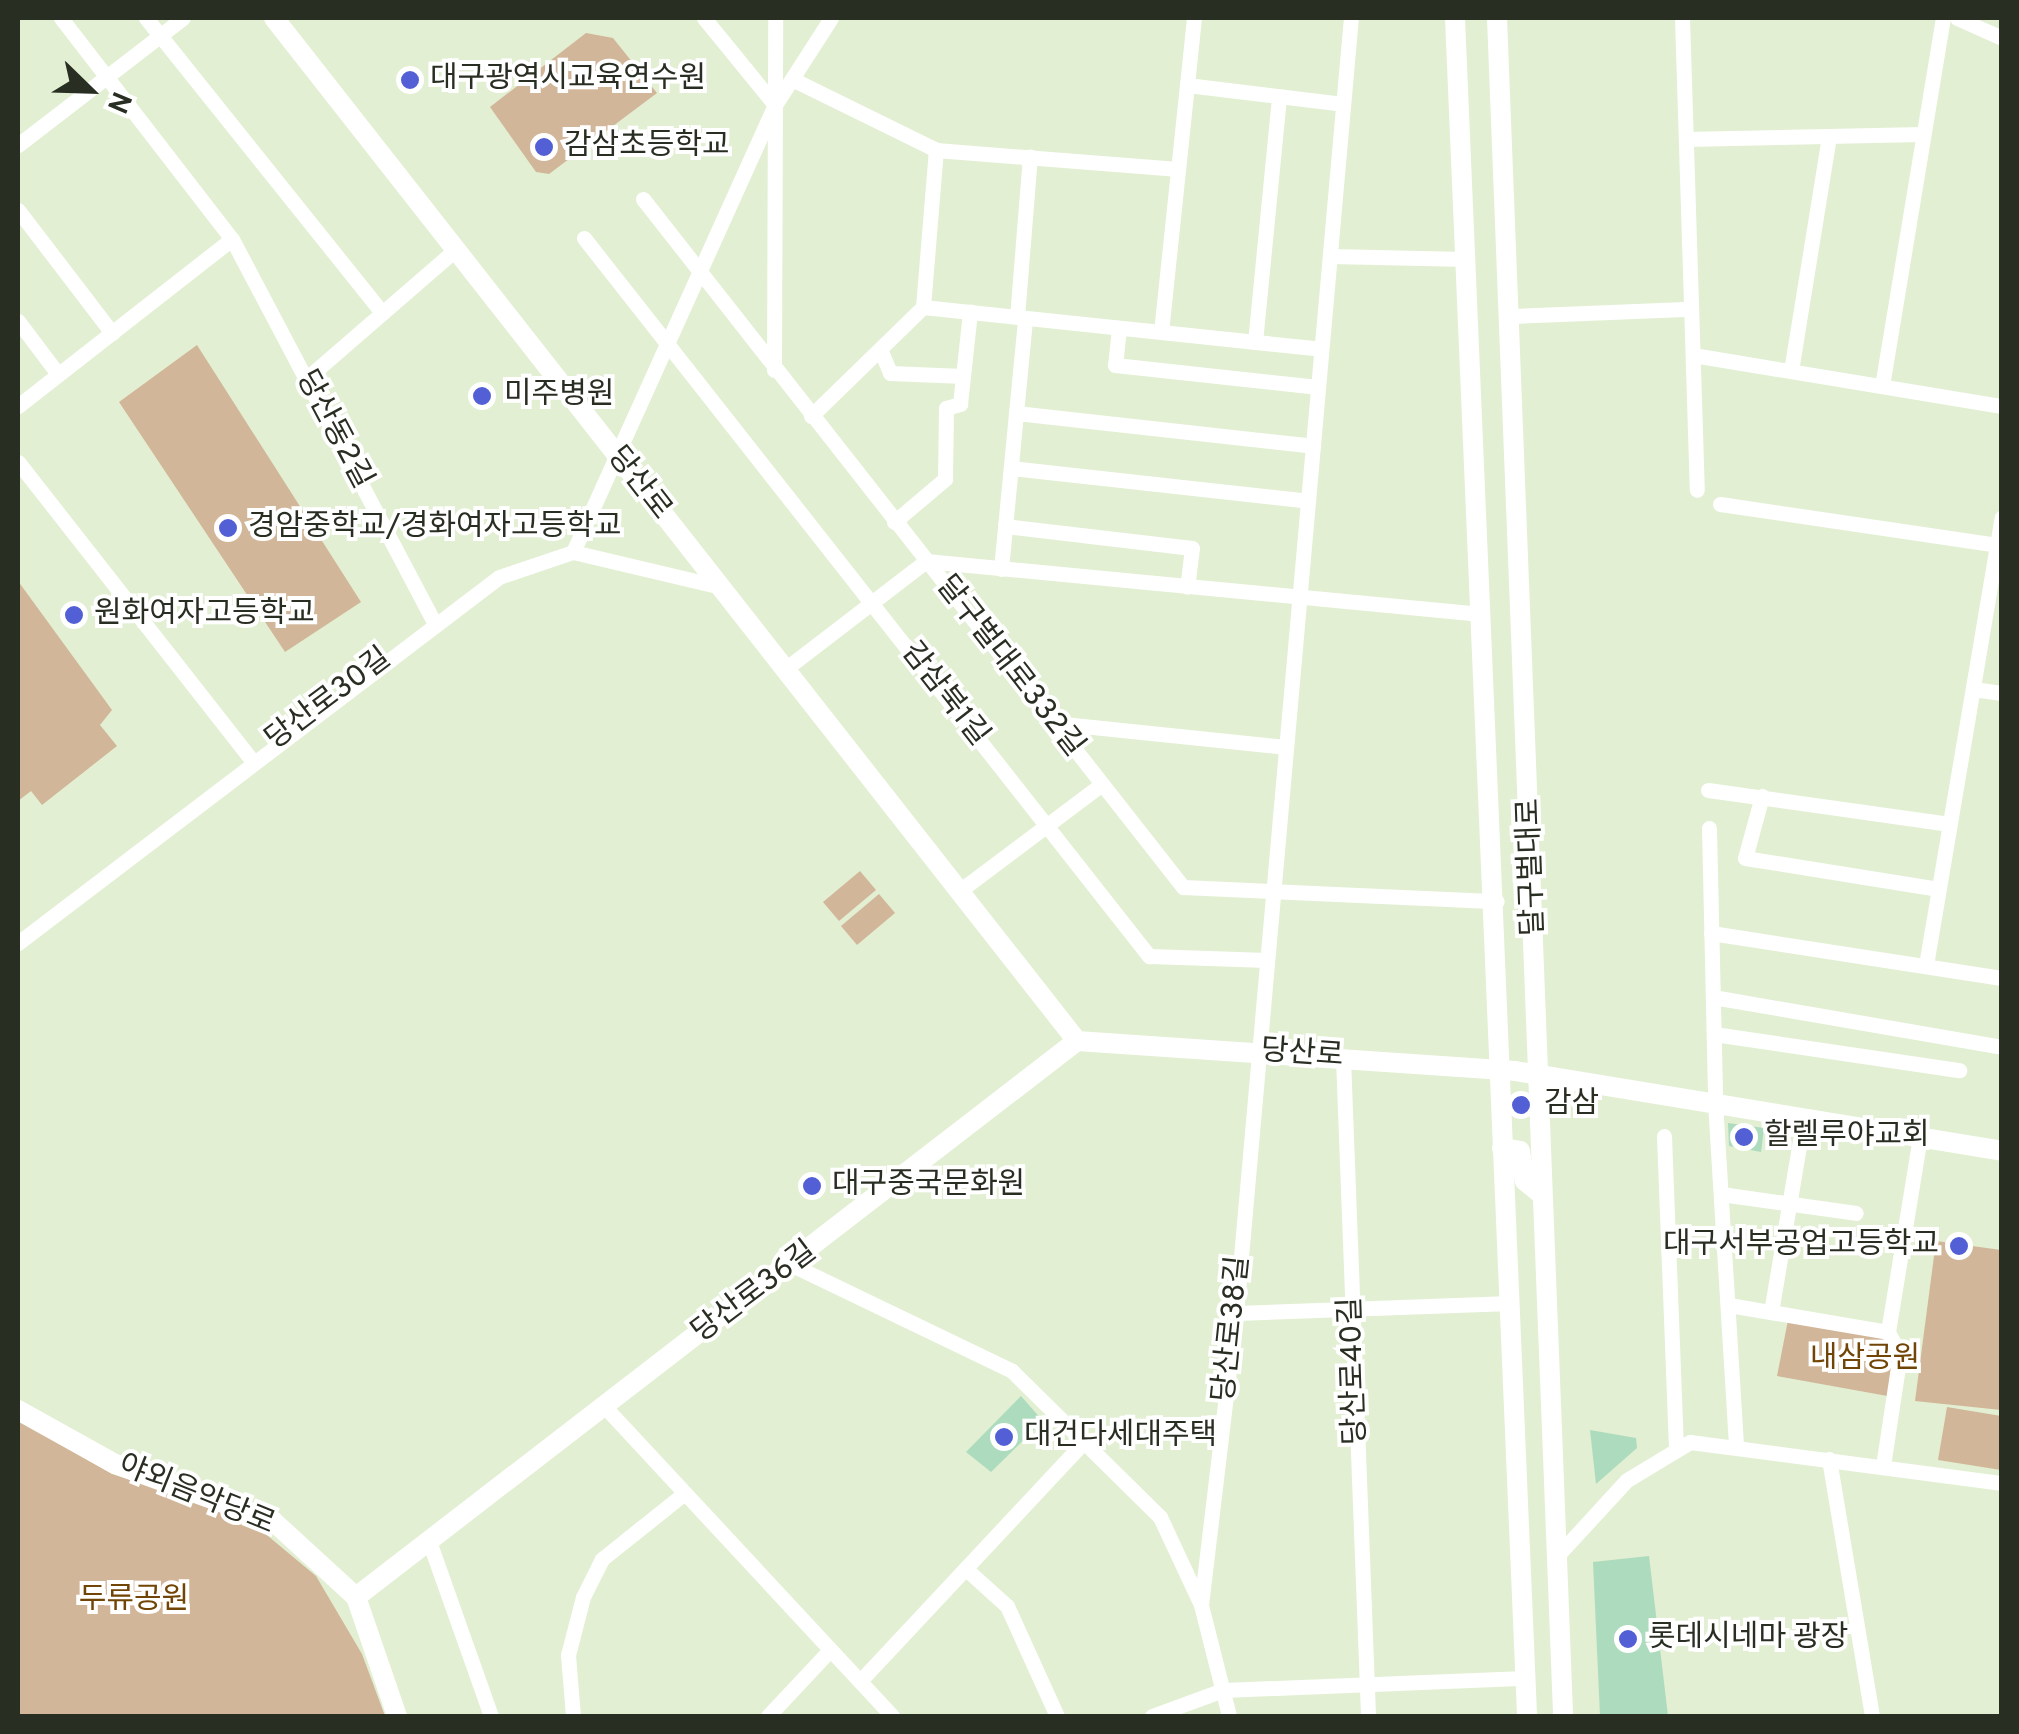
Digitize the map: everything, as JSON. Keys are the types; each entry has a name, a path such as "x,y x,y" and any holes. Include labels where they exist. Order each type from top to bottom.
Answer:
{"main road":[{"name":"당산로","path":"274,18 1076,1041 1501,1070 2002,1150"},
{"name":"달구벌대로","path":"1456,18 1497,901 1504,1303 1527,1716"},
{"name":"달구벌대로","path":"1497,18 1513,316 1540,1193 1563,1716"},
{"name":"당산로36길","path":"356,1597 792,1265 1076,1041"},
{"path":"1502,1148 1520,1150 1526,1181 1540,1193"},
{"name":"야외음악당로","path":"18,1410 115,1464 273,1521 356,1597 397,1716"}],"street":[{"name":"당산동2길","path":"61,18 232,239 433,620"},
{"path":"146,18 382,313"},
{"path":"18,145 184,18"},
{"path":"704,18 775,106"},
{"path":"774,370 775,18"},
{"path":"718,586 573,552 614,453 775,106 831,18"},
{"path":"1161,332 1194,18"},
{"name":"당산로38길","path":"1202,1605 1236,1313 1351,18"},
{"path":"1682,18 1698,490"},
{"path":"1882,386 1942,18"},
{"path":"1958,18 2002,38"},
{"path":"792,79 936,150 1178,169"},
{"path":"1187,85 1343,104"},
{"path":"1255,342 1279,96"},
{"path":"1686,139 1923,134"},
{"path":"1790,371 1828,136"},
{"path":"811,416 923,307 936,150"},
{"path":"1001,569 1016,412 1030,158"},
{"name":"달구벌대로332길","path":"643,199 1184,887 1497,901"},
{"path":"18,210 112,333"},
{"name":"감삼북1길","path":"584,238 1149,956 1267,960"},
{"path":"18,406 232,239"},
{"path":"306,380 455,250"},
{"path":"1330,256 1467,259"},
{"path":"923,307 1322,348"},
{"path":"1513,316 1692,309"},
{"path":"894,522 944,478 946,408 960,404 970,312"},
{"path":"18,321 58,374"},
{"path":"1119,328 1115,365 1318,387"},
{"path":"880,349 890,372 963,376"},
{"path":"1693,355 2002,406"},
{"path":"1016,412 1313,446"},
{"path":"18,462 251,759"},
{"path":"1011,468 1308,501"},
{"path":"1720,504 1997,545"},
{"path":"1926,965 2002,517"},
{"path":"1005,526 1192,548 1187,587"},
{"name":"당산로30길","path":"18,942 433,620 499,578 573,552"},
{"path":"784,670 926,561 1481,614"},
{"path":"1973,689 2002,693"},
{"path":"1054,724 1286,747"},
{"path":"958,892 1102,784"},
{"path":"1708,790 1950,824"},
{"path":"1762,796 1745,858 1939,889"},
{"path":"1710,828 1715,1102 1736,1446"},
{"path":"1712,932 2002,978"},
{"path":"1713,996 2002,1047"},
{"path":"1714,1034 1958,1070"},
{"name":"당산로40길","path":"1343,1058 1368,1716"},
{"path":"1771,1312 1804,1117"},
{"path":"1664,1136 1676,1449"},
{"path":"1883,1466 1900,1354 1888,1332 1920,1137"},
{"path":"1721,1194 1856,1213"},
{"path":"792,1265 1012,1371 1160,1518 1202,1605 1229,1716"},
{"path":"1236,1313 1504,1303"},
{"path":"1729,1305 1888,1332"},
{"path":"606,1407 681,1496 892,1716"},
{"path":"861,1680 1084,1442"},
{"path":"1557,1556 1627,1480 1690,1442 2002,1483"},
{"path":"1829,1459 1872,1716"},
{"path":"573,1716 568,1654 583,1597 602,1559 681,1496"},
{"path":"430,1541 492,1716"},
{"path":"966,1568 1006,1606 1057,1716"},
{"path":"768,1716 830,1650"},
{"path":"1152,1716 1222,1690 1526,1678"}],"green space":[{"path":"586,33 613,38 657,93 549,174 536,172 490,107"},
{"path":"197,345 361,602 285,652 119,402"},
{"path":"18,581 112,710 100,725 117,746 42,805 31,791 18,801"},
{"path":"860,871 876,890 839,921 823,902"},
{"path":"879,894 895,913 857,945 841,926"},
{"path":"1936,1241 2001,1250 2001,1410 1915,1401"},
{"name":"내삼공원","path":"1789,1315 1888,1332 1900,1354 1893,1397 1777,1376"},
{"path":"1947,1407 2001,1416 2001,1470 1938,1460"},
{"name":"두류공원","path":"18,1420 112,1474 199,1500 262,1531 316,1576 362,1654 385,1716 18,1716"}],"building":[{"name":"할렐루야교회","path":"1728,1123 1764,1128 1761,1152 1729,1146"},
{"name":"대건다세대주택","path":"1021,1396 1043,1421 991,1472 966,1452"},
{"path":"1590,1430 1636,1438 1637,1448 1596,1484"},
{"name":"롯데시네마 광장","path":"1649,1556 1668,1716 1600,1716 1593,1562"}],"place":[{"name":"대구광역시교육연수원","path":"410,80"},
{"name":"감삼초등학교","path":"544,147"},
{"name":"미주병원","path":"482,396"},
{"name":"경암중학교/경화여자고등학교","path":"228,528"},
{"name":"원화여자고등학교","path":"74,615"},
{"name":"감삼","path":"1521,1105"},
{"name":"할렐루야교회","path":"1744,1137"},
{"name":"대구중국문화원","path":"812,1186"},
{"name":"대구서부공업고등학교","path":"1959,1246"},
{"name":"대건다세대주택","path":"1004,1437"},
{"name":"롯데시네마 광장","path":"1628,1639"}]}
